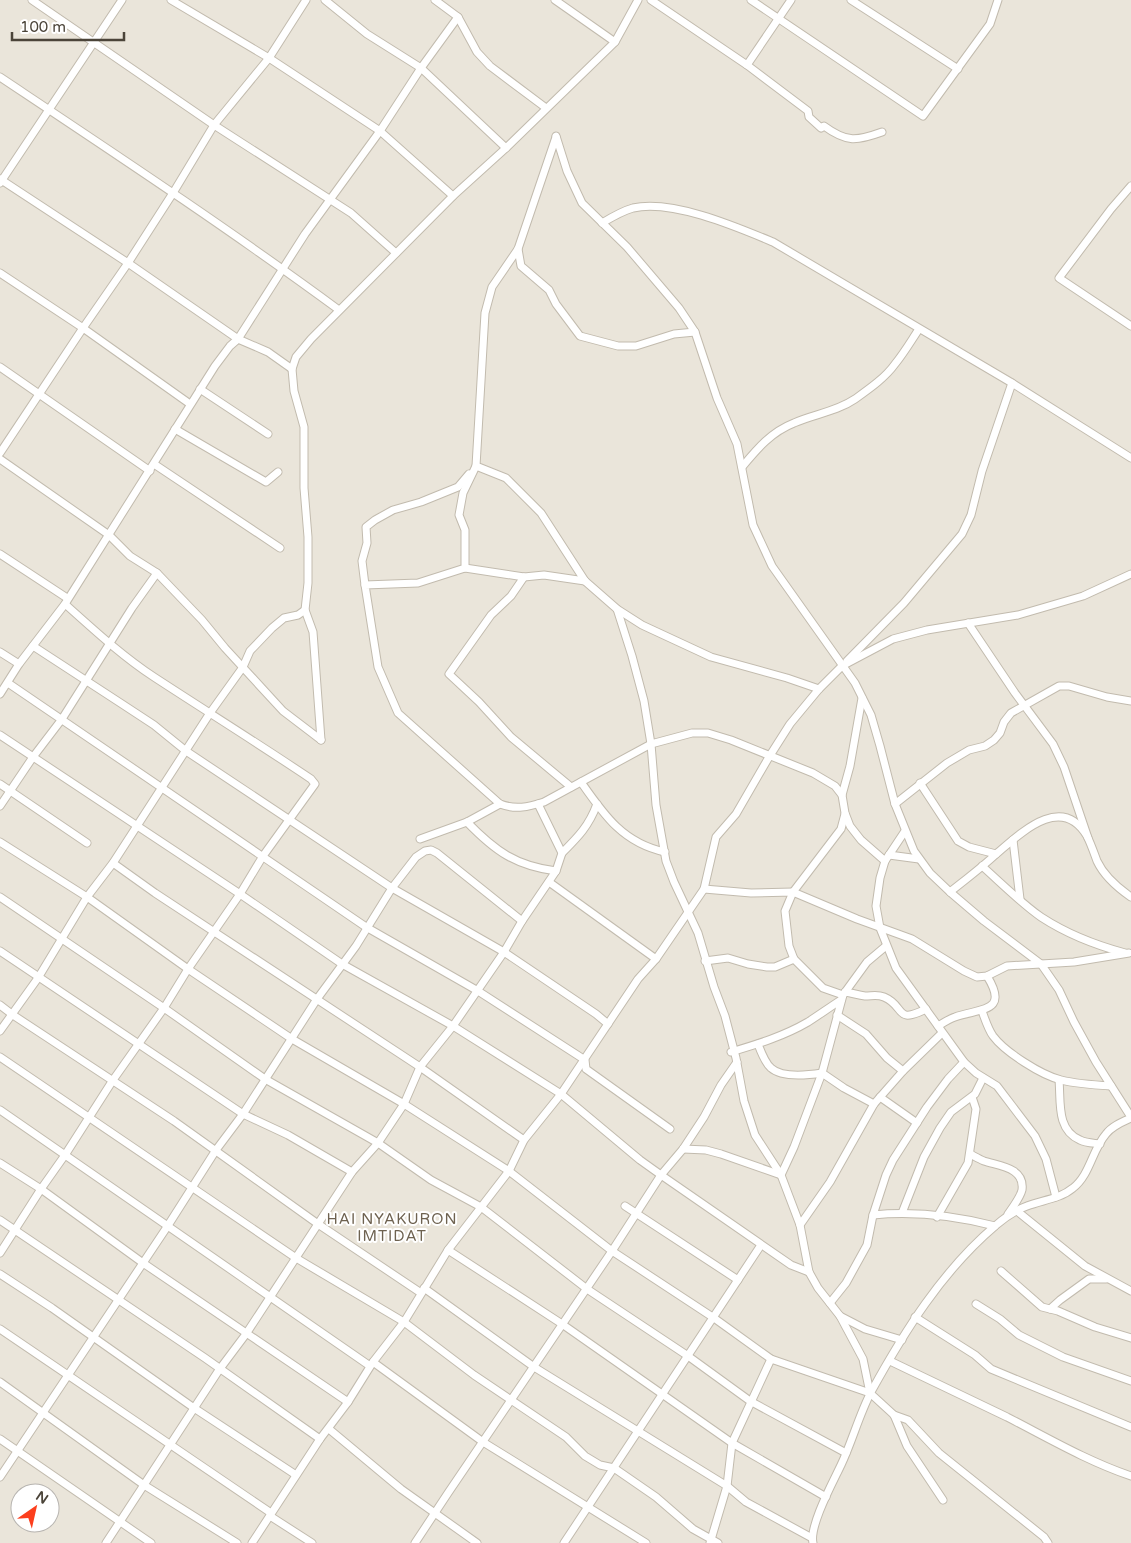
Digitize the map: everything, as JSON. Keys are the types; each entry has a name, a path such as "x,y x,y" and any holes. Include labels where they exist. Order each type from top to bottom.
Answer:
{"street":[{"path":"32,0 214,125 351,213 396,253"},
{"path":"122,0 1,181 128,263 238,339 268,352 292,369"},
{"path":"171,0 269,58 380,131 453,196"},
{"path":"0,453 128,263 214,125 269,58 306,0"},
{"path":"325,0 366,34 421,68 506,148"},
{"path":"435,0 458,18 477,52 490,66 546,108"},
{"path":"555,0 615,42"},
{"path":"0,459 109,535 130,556 157,572 283,711 321,740 313,632 305,610 308,583 308,537 304,488 304,427 294,390 292,369 296,357 339,310 453,196 506,148 615,42 638,0"},
{"path":"651,0 746,65 808,111 809,117 821,128 824,126 850,140 882,132"},
{"path":"751,0 923,116 990,24 998,0"},
{"path":"746,65 791,0"},
{"path":"852,0 958,69"},
{"path":"0,694 19,664 66,601 200,389 230,346 238,339 329,200 380,131 421,68 458,18"},
{"path":"0,77 173,193 339,310"},
{"path":"0,1005 216,1150 318,1224 423,1290 534,1367 727,1486 746,1502 812,1541 826,1497 870,1393 915,1317 954,1267 995,1226 1016,1211 1065,1193 1080,1182 1105,1134 1111,1128 1131,1117 1074,1022 1059,990 1041,964 984,921 950,892 930,873 914,851 894,804 871,716 854,683 772,566 753,525 738,444 717,398 695,332 679,308 626,247 582,203 567,171 556,136 518,249 492,287 485,313 476,466 463,493 459,515 465,530 465,568"},
{"path":"1131,186 1110,209 1059,278 1131,326"},
{"path":"602,223 633,208 649,206 682,210 773,242 1012,383 1131,458"},
{"path":"518,249 521,266 549,290 556,304 580,336 618,346 636,346 674,334 695,332"},
{"path":"0,273 83,328 190,404"},
{"path":"742,467 763,442 778,431 795,422 832,411 854,400 895,365 919,329"},
{"path":"0,367 280,548"},
{"path":"252,1543 320,1439 404,1322 448,1250 509,1171 524,1140 561,1094 638,979 656,959 704,889 716,837 736,814 790,724 819,688 904,603 962,534 971,515 982,471 1012,383"},
{"path":"200,389 268,434"},
{"path":"175,429 266,482 278,472"},
{"path":"476,466 506,478 541,513 585,581 617,609 642,625 711,657 819,688"},
{"path":"476,466 458,486 421,502 393,510 366,527 367,543 362,561 364,585 378,668 398,713 500,804 510,808 528,807 538,804 651,744 692,733 708,733 731,740 825,779 835,786 842,795"},
{"path":"0,554 66,601 110,643 153,677 249,737 314,782 314,787 263,856 240,894 188,969 164,1008 113,1080 0,1253"},
{"path":"364,585 418,584 465,568 524,577 544,575 585,581"},
{"path":"0,806 33,757 62,720 132,608 157,572"},
{"path":"842,666 893,640 927,630 1018,615 1083,596 1131,574"},
{"path":"524,577 511,596 491,615 449,674 511,737 572,787"},
{"path":"617,609 644,701 651,744 656,805 670,872 698,933 705,961 725,1016 737,1062 744,1101 755,1135 780,1175 800,1225 809,1272 840,1316 863,1359 870,1393"},
{"path":"0,1031 38,978 87,897 113,863 210,713 243,667 250,651 284,618 298,615 305,610"},
{"path":"968,623 1014,693 1046,733 1059,756 1098,864 1108,878 1131,897"},
{"path":"33,646 154,725 186,751 392,888 504,952 608,1024"},
{"path":"0,652 19,664"},
{"path":"8,682 366,927 478,991 585,1060"},
{"path":"894,804 947,763 969,750 985,746 994,740 1000,733 1007,716 1059,686 1064,685 1107,698 1131,701"},
{"path":"862,698 850,766 842,795 845,814 850,826 861,840 887,858 919,859"},
{"path":"0,735 342,964 453,1026 561,1094 640,1160 791,1266 809,1272"},
{"path":"581,782 611,821 632,840 648,848 665,852"},
{"path":"0,784 87,843"},
{"path":"920,784 958,841 968,847 996,854"},
{"path":"420,839 467,822 500,804"},
{"path":"538,804 562,853"},
{"path":"106,1543 352,1172 378,1143 404,1104 420,1067 478,991 504,952 522,920 556,871 562,853 584,830 597,804"},
{"path":"845,814 841,830 793,892 785,911 789,946 794,960 823,988 843,996 878,995 886,997 904,1015 909,1016 926,1009"},
{"path":"950,892 1033,824 1053,817 1067,818 1076,824 1088,838"},
{"path":"467,822 481,837 514,861 539,869 556,871"},
{"path":"905,831 887,858 880,878 876,906 886,946 896,968 964,1062 982,1078 997,1086 1035,1136 1046,1159 1056,1197"},
{"path":"1013,840 1020,899"},
{"path":"0,842 87,897 188,969 292,1038 404,1104 509,1171 612,1251 714,1318 771,1360 870,1393 894,1415 908,1420 939,1454 1044,1537 1048,1543"},
{"path":"0,1476 167,1227 191,1186 243,1114 317,999 356,946 366,927 392,888 416,857 425,851 437,852 522,920"},
{"path":"113,863 155,893 420,1067 524,1140"},
{"path":"982,866 1039,916 1072,935 1108,948 1130,953"},
{"path":"549,882 656,959"},
{"path":"704,889 743,892 793,892 880,928 912,939 977,977 987,976 1007,966 1074,962 1130,953"},
{"path":"0,897 265,1079 378,1143 431,1180 481,1207 587,1289 688,1356 750,1401 846,1452"},
{"path":"780,1175 794,1147 822,1073 843,996 867,962 886,946"},
{"path":"0,951 243,1114 288,1135 352,1172"},
{"path":"705,961 728,958 767,967 794,960"},
{"path":"938,1026 954,1017 982,1011 990,1007 995,1000 993,986 987,976"},
{"path":"730,1053 777,1037 808,1022 843,996"},
{"path":"982,1011 992,1034 1003,1047 1037,1069 1059,1080 1111,1086"},
{"path":"837,1015 866,1034 887,1058 903,1072"},
{"path":"800,1225 830,1182 874,1104 942,1033"},
{"path":"758,1044 772,1069 781,1073 793,1074 808,1075 822,1073 844,1088 874,1104"},
{"path":"0,1057 296,1258 404,1322 474,1375 566,1437 585,1456 600,1465 614,1468 656,1497 693,1529 713,1542 727,1486 732,1443 750,1401 771,1360"},
{"path":"585,1060 586,1069 670,1129"},
{"path":"415,1543 587,1289 661,1175 683,1149 737,1062"},
{"path":"830,1303 846,1283 867,1245 873,1215 893,1160 948,1078 964,1062"},
{"path":"902,1214 924,1157 940,1128 951,1112 972,1097 982,1078"},
{"path":"1059,1080 1062,1124 1070,1135 1081,1141 1100,1144"},
{"path":"880,1097 917,1123"},
{"path":"937,1217 968,1163 976,1109 972,1097"},
{"path":"0,1110 269,1298 372,1364 483,1442 646,1543"},
{"path":"683,1149 706,1150 780,1175"},
{"path":"970,1154 983,1161 1008,1167 1016,1173 1022,1183 1022,1190 1006,1218"},
{"path":"0,1163 41,1189 143,1263 348,1402"},
{"path":"626,1206 635,1214 738,1280"},
{"path":"1016,1211 1085,1266 1131,1291"},
{"path":"873,1215 902,1214 937,1217 995,1226"},
{"path":"0,1220 320,1439"},
{"path":"564,1543 761,1245"},
{"path":"448,1250 562,1324 732,1443 826,1497"},
{"path":"1001,1271 1042,1307 1058,1310 1095,1327 1131,1338"},
{"path":"0,1274 94,1337 194,1408 296,1475"},
{"path":"1050,1309 1089,1279 1106,1279"},
{"path":"976,1304 1000,1319 1019,1335 1064,1357 1131,1381"},
{"path":"840,1316 865,1329 902,1340"},
{"path":"915,1317 975,1355 992,1369 1131,1427"},
{"path":"0,1329 172,1444 312,1543"},
{"path":"890,1361 996,1412 1080,1456 1131,1476"},
{"path":"0,1382 144,1485 237,1543"},
{"path":"894,1415 907,1446 943,1500"},
{"path":"329,1428 402,1488 477,1543"},
{"path":"0,1439 151,1543"}],"shaded area":[{"path":"0,0 1131,0 1131,1543 0,1543"}],"district":[{"name":"HAI NYAKURON IMTIDAT","path":"392,1228"}]}
